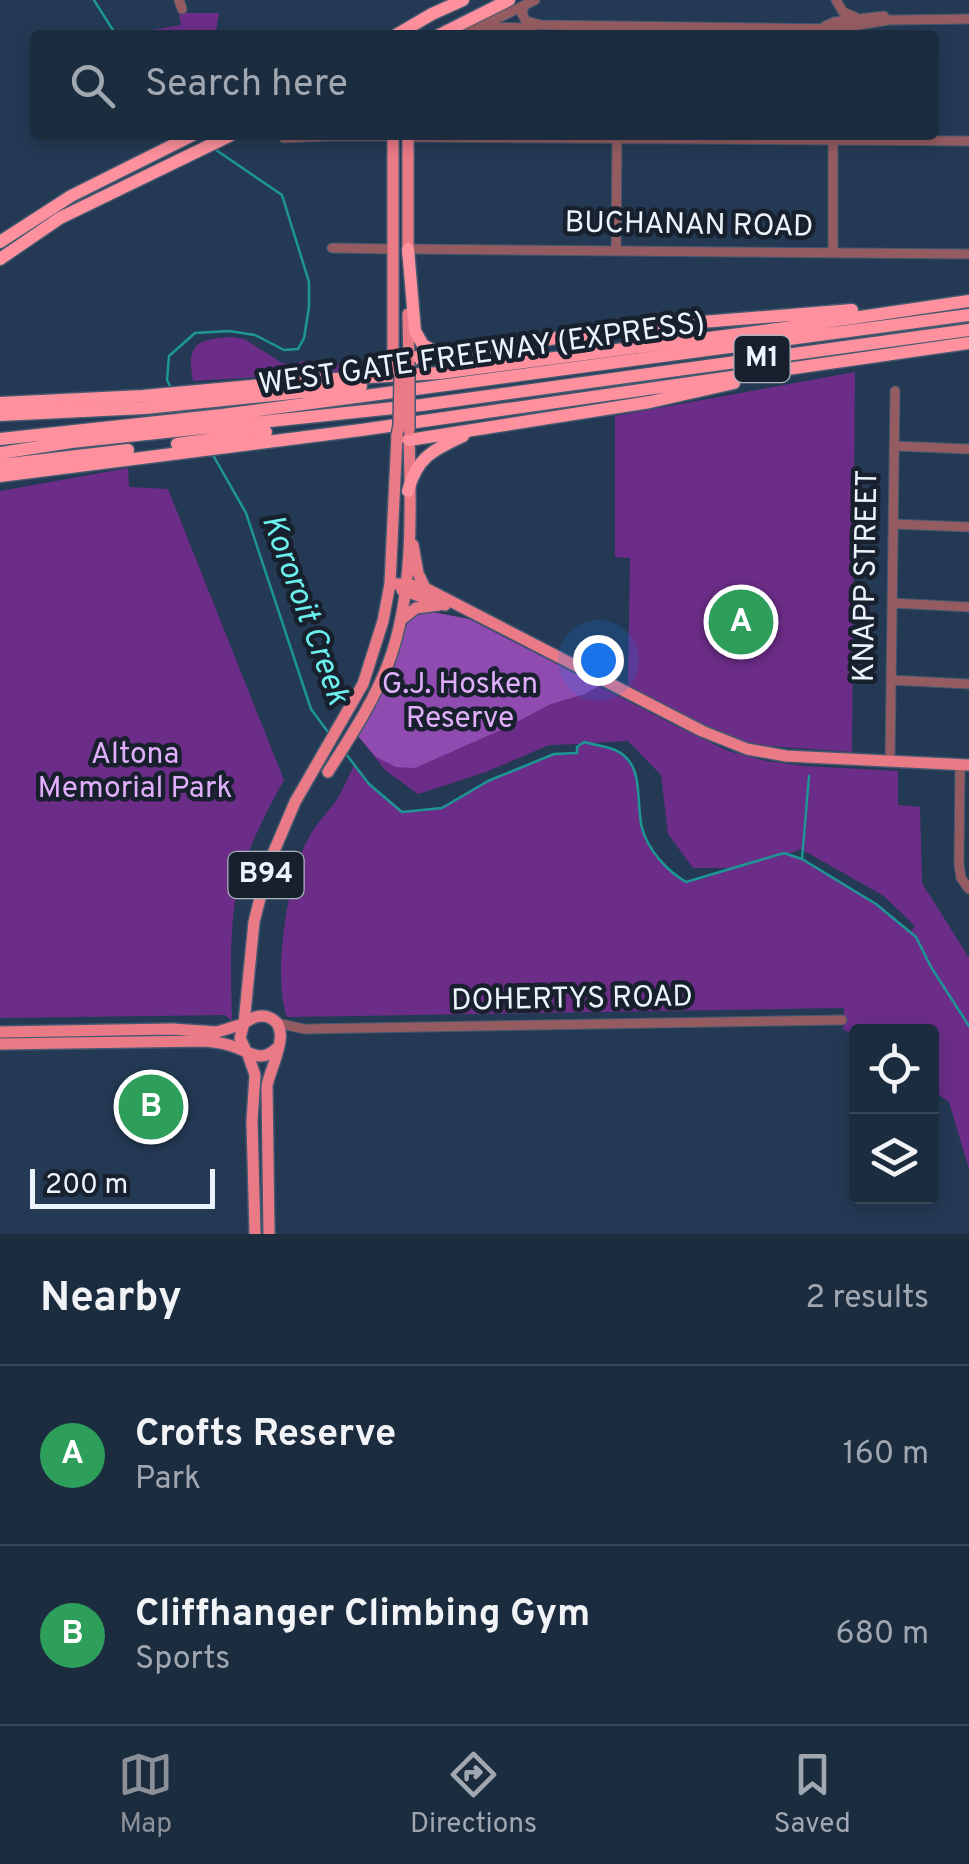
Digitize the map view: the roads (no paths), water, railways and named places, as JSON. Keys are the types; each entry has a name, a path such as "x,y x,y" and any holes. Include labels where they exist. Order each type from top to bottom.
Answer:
{"highway":[{"path":"409,30 463,0"},
{"path":"458,30 509,0"},
{"path":"6,238 92,185 183,140"},
{"path":"0,259 26,239 96,199 221,140"},
{"path":"6,238 26,239"},
{"path":"408,248 416,331 426,347 440,355"},
{"path":"409,362 415,358 639,327 969,299"},
{"name":"M1","path":"144,402 362,386 969,299"},
{"name":"WEST GATE FREEWAY (EXPRESS)","path":"0,437 222,415 969,314"},
{"name":"WEST GATE FREEWAY (EXPRESS)","path":"0,453 71,442 172,444 969,330"},
{"name":"M1","path":"234,436 361,430 969,342"},
{"path":"405,435 650,402 785,369"},
{"path":"0,403 144,402"},
{"path":"0,415 144,402"},
{"path":"408,491 426,456 499,424"},
{"path":"0,470 172,444"},
{"name":"M1","path":"0,470 117,460 172,444"}],"main road":[{"name":"B94","path":"328,772 358,725 387,666 406,588 405,435 394,426 397,375 393,140"},
{"name":"B94","path":"244,1023 254,922 269,863 290,812 372,662 390,584 409,362 408,140"},
{"path":"393,248 408,248"},
{"path":"397,375 409,362"},
{"path":"408,530 425,588"},
{"path":"390,584 469,612"},
{"path":"406,588 425,588 616,688 736,745 786,756 964,765"},
{"path":"401,620 416,608 443,604"},
{"path":"0,1032 217,1032 260,1016 276,1022 282,1035 267,1086 269,1234"},
{"path":"244,1023 240,1038 256,1079 252,1121 255,1234"},
{"path":"0,1044 206,1041 264,1056 279,1045"}],"street":[{"path":"481,28 535,0"},
{"path":"835,0 848,15 969,19"},
{"path":"834,29 835,0"},
{"path":"524,7 522,16 529,23 608,30"},
{"path":"834,29 871,17"},
{"path":"686,30 834,29 912,19"},
{"path":"471,30 556,25"},
{"path":"616,251 617,140"},
{"path":"833,140 833,253"},
{"path":"935,140 969,141"},
{"path":"332,248 393,248"},
{"name":"BUCHANAN ROAD","path":"408,248 969,254"},
{"name":"KNAPP STREET","path":"890,761 894,391"},
{"path":"894,446 969,450"},
{"path":"893,524 969,527"},
{"path":"892,604 969,607"},
{"path":"891,680 969,684"},
{"path":"964,765 959,872 969,889"},
{"name":"DOHERTYS ROAD","path":"279,1045 289,1034 304,1030 842,1020"},
{"name":"DOHERTYS ROAD","path":"276,1022 304,1030"}],"waterway":[{"name":"Kororoit Creek","path":"94,0 113,30"},
{"name":"Kororoit Creek","path":"172,390 167,380 169,356 195,333 229,331 255,335 284,350 298,349 304,338 309,282 282,195 216,150"},
{"name":"Kororoit Creek","path":"213,455 246,513 311,709 328,732"},
{"name":"Kororoit Creek","path":"346,754 369,784 402,812 442,808 488,781 554,754 577,753 577,747 584,742 615,750 625,756 635,774 645,836 672,872 686,882 784,853 802,859 876,904 916,937 969,1026"},
{"path":"802,859 809,776"}],"place":[{"name":"Crofts Reserve","path":"741,622"},
{"name":"Cliffhanger Climbing Gym","path":"151,1107"}],"park label":[{"name":"G.J. Hosken Reserve","path":"460,702"},
{"name":"Altona Memorial Park","path":"135,772"}]}
